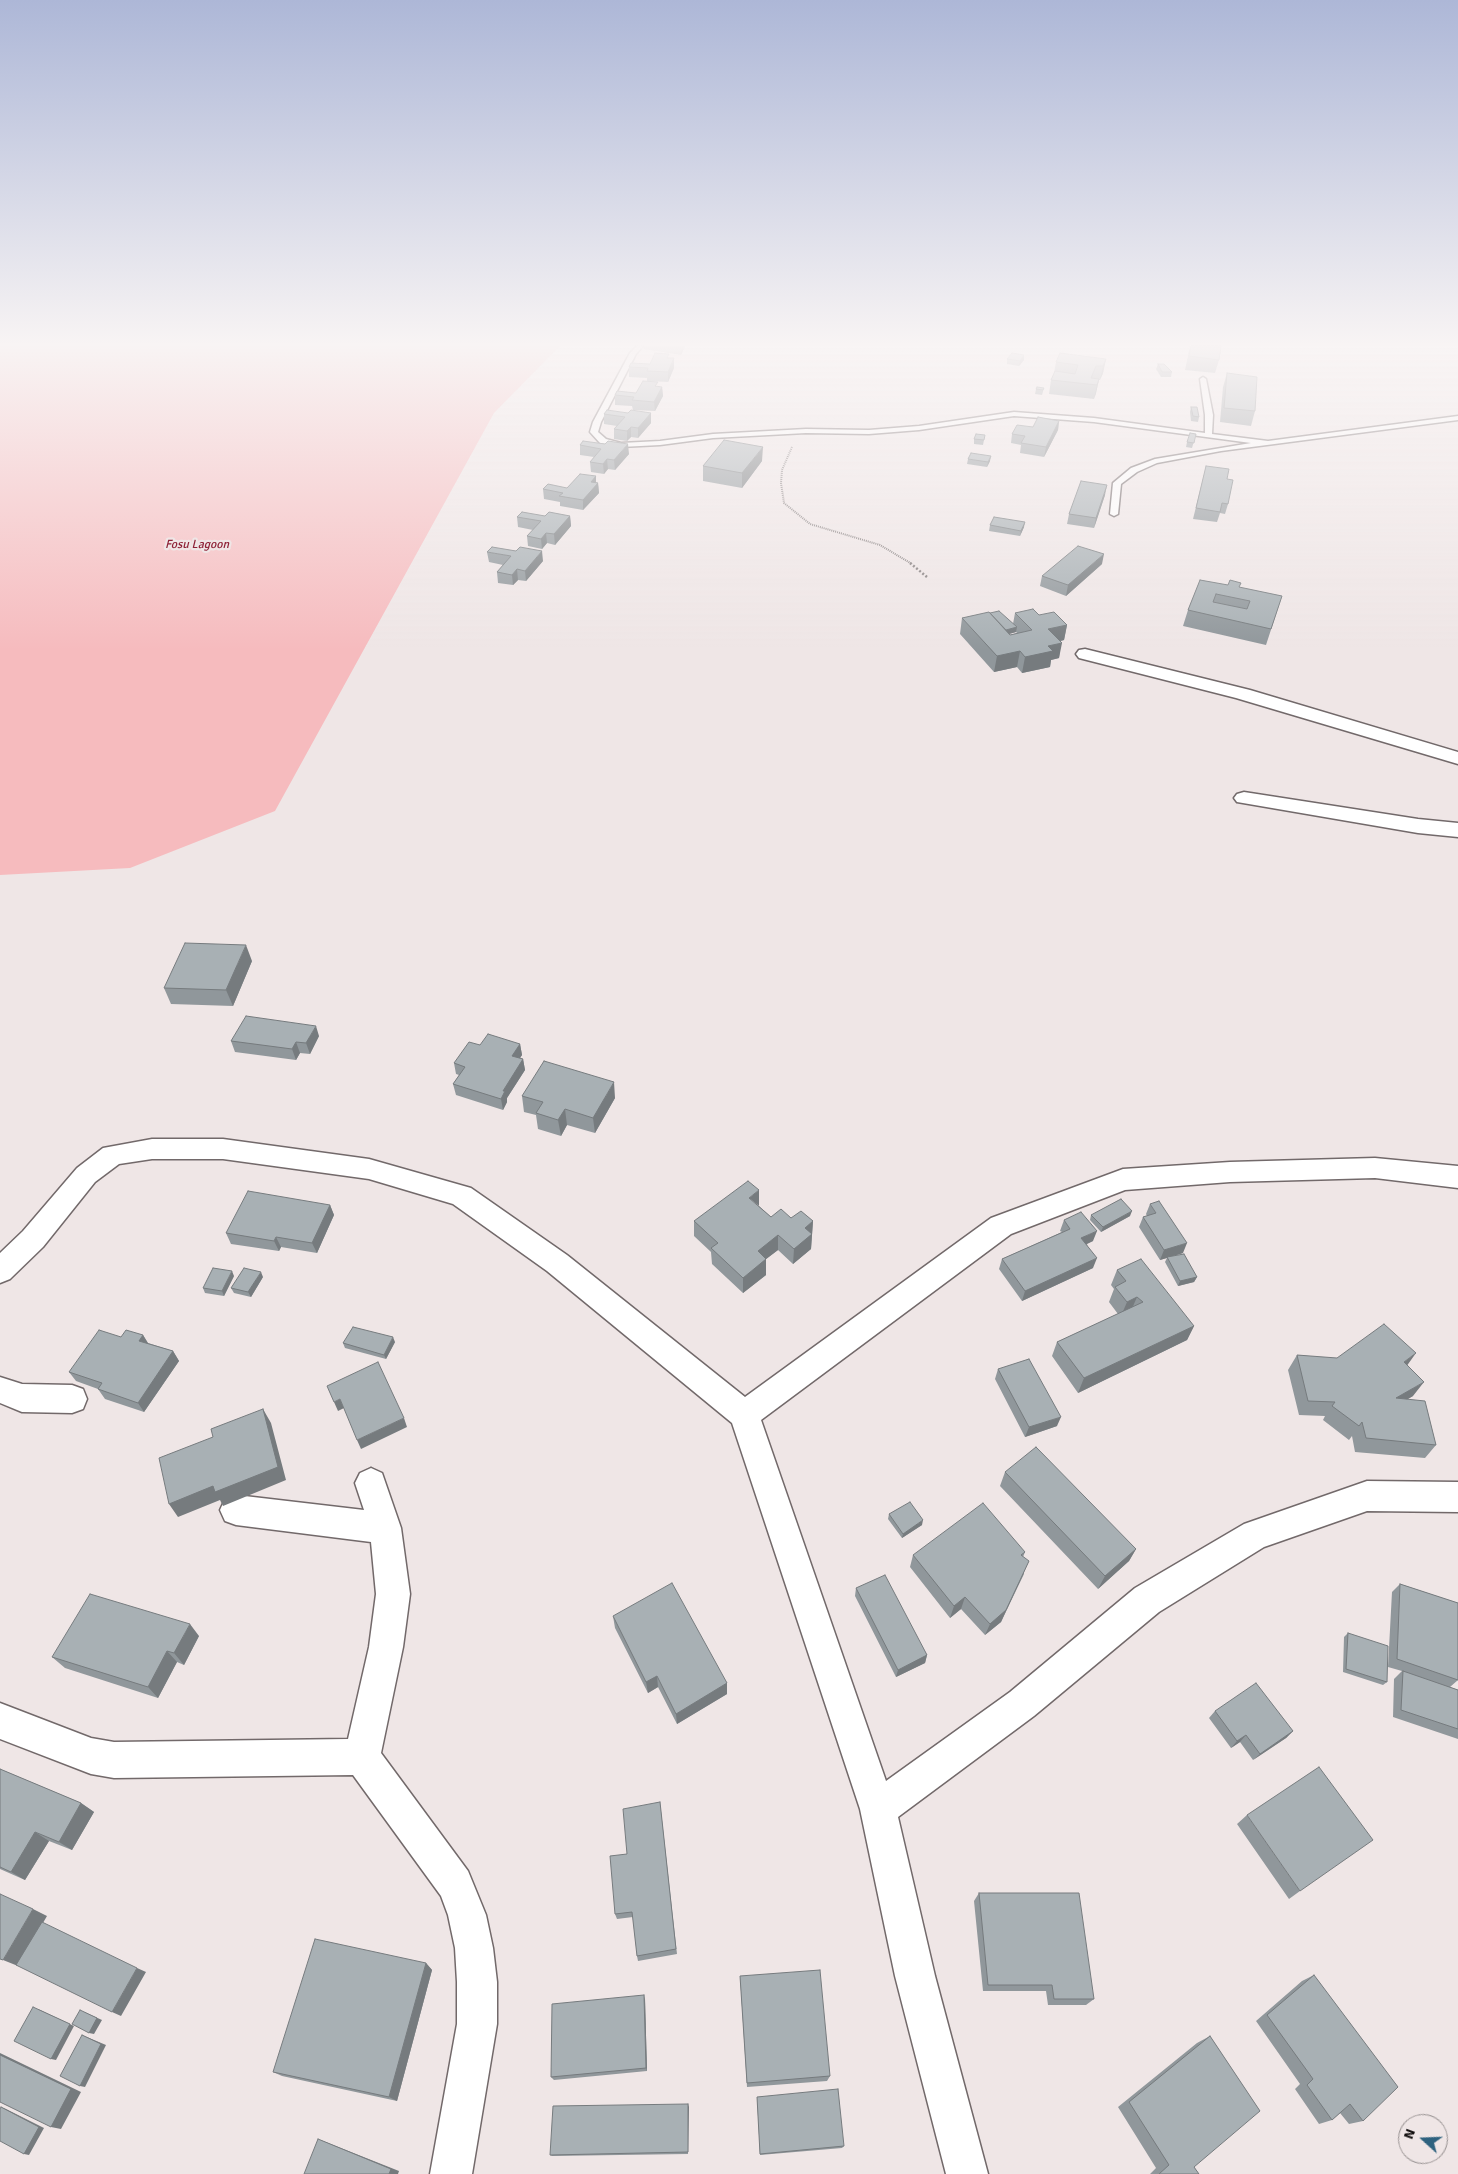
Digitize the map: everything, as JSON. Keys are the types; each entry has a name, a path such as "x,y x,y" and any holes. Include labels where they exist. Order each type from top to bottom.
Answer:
{"street":[{"path":"1085,654 1234,691 1458,758"},
{"path":"1244,798 1418,826 1458,830"},
{"path":"0,1271 33,1239 86,1175 112,1156 152,1149 224,1149 369,1168 462,1196 557,1263 744,1415 878,1809 915,1976 967,2174"},
{"path":"744,1415 1001,1226 1123,1180 1230,1172 1375,1168 1458,1177"},
{"path":"0,1390 22,1398 72,1399"},
{"path":"371,1483 385,1528 393,1594 386,1647 362,1757 455,1884 467,1915 474,1948 477,1982 477,2024 451,2174"},
{"path":"878,1809 1022,1704 1147,1600 1255,1536 1367,1496 1458,1497"},
{"path":"236,1510 385,1528"},
{"path":"0,1721 91,1756 114,1760 362,1757"}],"lane":[{"path":"1114,514 1117,483 1134,470 1155,462 1233,447"}],"path":[{"path":"793,447 787,455 782,470 781,484 784,503 810,524 880,545 909,562 927,577"}],"water":[{"name":"Fosu Lagoon","path":"0,447 475,447 275,811 130,868 0,875"}],"building":[{"path":"593,447 625,447 614,460 607,459 603,464 590,462 601,449"},
{"path":"718,447 763,447 742,473 703,466"},
{"path":"971,453 991,456 988,462 968,459"},
{"path":"1206,466 1229,469 1227,479 1233,480 1228,504 1222,503 1220,512 1196,508"},
{"path":"580,474 596,476 591,482 598,483 583,500 559,496 563,493 543,489 548,484 567,488"},
{"path":"1081,481 1107,485 1096,518 1069,514"},
{"path":"522,512 545,516 549,512 570,516 554,534 546,533 541,539 527,536 541,521 517,517"},
{"path":"994,517 1025,522 1021,531 990,525"},
{"path":"1078,546 1104,554 1068,585 1042,576"},
{"path":"492,547 516,551 520,547 542,551 525,571 517,569 512,575 497,572 511,556 487,552"},
{"path":"1200,580 1228,585 1230,580 1241,583 1239,587 1282,596 1271,629 1188,610","holes":["1216,594 1250,601 1247,609 1213,602"]},
{"path":"1033,609 1039,615 1054,612 1067,625 1048,629 1062,643 1048,646 1053,651 1025,657 1020,651 997,656 962,618 989,612 1010,635 1032,630 1015,613"},
{"path":"999,611 1017,627 1006,630 990,613"},
{"path":"185,943 246,945 226,990 164,988"},
{"path":"246,1016 316,1026 306,1043 296,1042 292,1049 231,1041"},
{"path":"488,1034 520,1044 512,1056 523,1059 503,1091 505,1091 501,1099 453,1084 465,1067 454,1063 469,1042 480,1045"},
{"path":"544,1061 614,1082 593,1118 565,1109 558,1120 536,1113 543,1102 522,1096"},
{"path":"748,1181 759,1190 749,1198 771,1217 781,1209 791,1218 801,1211 813,1221 805,1228 812,1234 794,1249 778,1235 758,1251 766,1259 743,1278 711,1248 718,1243 694,1221"},
{"path":"248,1191 330,1205 312,1243 276,1237 274,1241 226,1233"},
{"path":"1121,1199 1132,1211 1103,1227 1091,1215"},
{"path":"1159,1201 1187,1243 1164,1250 1143,1217 1156,1213 1150,1204"},
{"path":"1081,1212 1097,1231 1081,1238 1097,1258 1025,1291 1002,1259 1070,1229 1064,1220"},
{"path":"1184,1254 1197,1277 1180,1281 1167,1257"},
{"path":"1141,1259 1194,1326 1084,1378 1057,1342 1143,1302 1137,1297 1127,1302 1115,1287 1126,1281 1117,1270"},
{"path":"213,1268 232,1271 222,1291 203,1288"},
{"path":"244,1268 261,1272 248,1292 231,1288"},
{"path":"1384,1324 1416,1353 1404,1362 1424,1382 1396,1398 1425,1401 1436,1445 1366,1438 1362,1422 1359,1426 1332,1406 1335,1402 1308,1401 1297,1355 1337,1358"},
{"path":"353,1327 393,1337 384,1355 343,1343"},
{"path":"99,1330 121,1337 126,1330 143,1335 139,1341 173,1351 138,1403 98,1389 102,1383 69,1372"},
{"path":"1029,1359 1061,1417 1029,1427 998,1369"},
{"path":"378,1362 404,1418 357,1440 340,1399 334,1402 327,1386"},
{"path":"263,1409 278,1467 215,1492 213,1486 169,1504 159,1458 213,1437 211,1429"},
{"path":"1036,1447 1136,1549 1105,1576 1005,1472"},
{"path":"910,1502 923,1520 903,1534 889,1514"},
{"path":"983,1503 1025,1552 1021,1555 1029,1561 1006,1610 990,1624 965,1597 954,1606 913,1555"},
{"path":"885,1575 927,1655 898,1670 856,1588"},
{"path":"672,1583 727,1683 676,1714 657,1676 646,1682 613,1616"},
{"path":"1400,1584 1458,1603 1458,1680 1397,1659"},
{"path":"90,1594 190,1624 174,1653 167,1651 148,1687 52,1657"},
{"path":"1348,1633 1388,1646 1387,1682 1346,1669"},
{"path":"1403,1671 1458,1690 1458,1729 1401,1710"},
{"path":"1256,1683 1293,1731 1260,1754 1246,1735 1237,1741 1215,1711"},
{"path":"1319,1767 1373,1840 1300,1891 1247,1815"},
{"path":"0,1769 81,1803 59,1842 35,1832 11,1872 0,1867"},
{"path":"660,1802 676,1949 637,1956 632,1912 615,1914 610,1856 627,1854 623,1809"},
{"path":"979,1893 1079,1893 1094,1999 1054,1999 1052,1985 988,1985"},
{"path":"0,1894 33,1909 3,1960 0,1959"},
{"path":"42,1922 137,1968 112,2012 16,1965"},
{"path":"315,1939 426,1963 389,2097 273,2072"},
{"path":"820,1970 830,2076 747,2083 740,1976"},
{"path":"1314,1975 1398,2087 1363,2121 1350,2104 1332,2120 1307,2085 1313,2079 1267,2015"},
{"path":"644,1995 646,2068 551,2077 552,2004"},
{"path":"33,2007 70,2024 51,2059 14,2041"},
{"path":"80,2010 97,2018 89,2033 72,2024"},
{"path":"82,2035 101,2044 80,2086 60,2076"},
{"path":"1210,2036 1260,2111 1194,2167 1199,2174 1159,2174 1169,2165 1129,2102"},
{"path":"0,2055 71,2089 51,2127 0,2102"},
{"path":"838,2089 844,2146 760,2154 757,2097"},
{"path":"688,2104 688,2152 550,2155 553,2106"},
{"path":"1,2107 39,2127 24,2154 0,2141"},
{"path":"318,2139 391,2169 389,2174 304,2174"}]}
